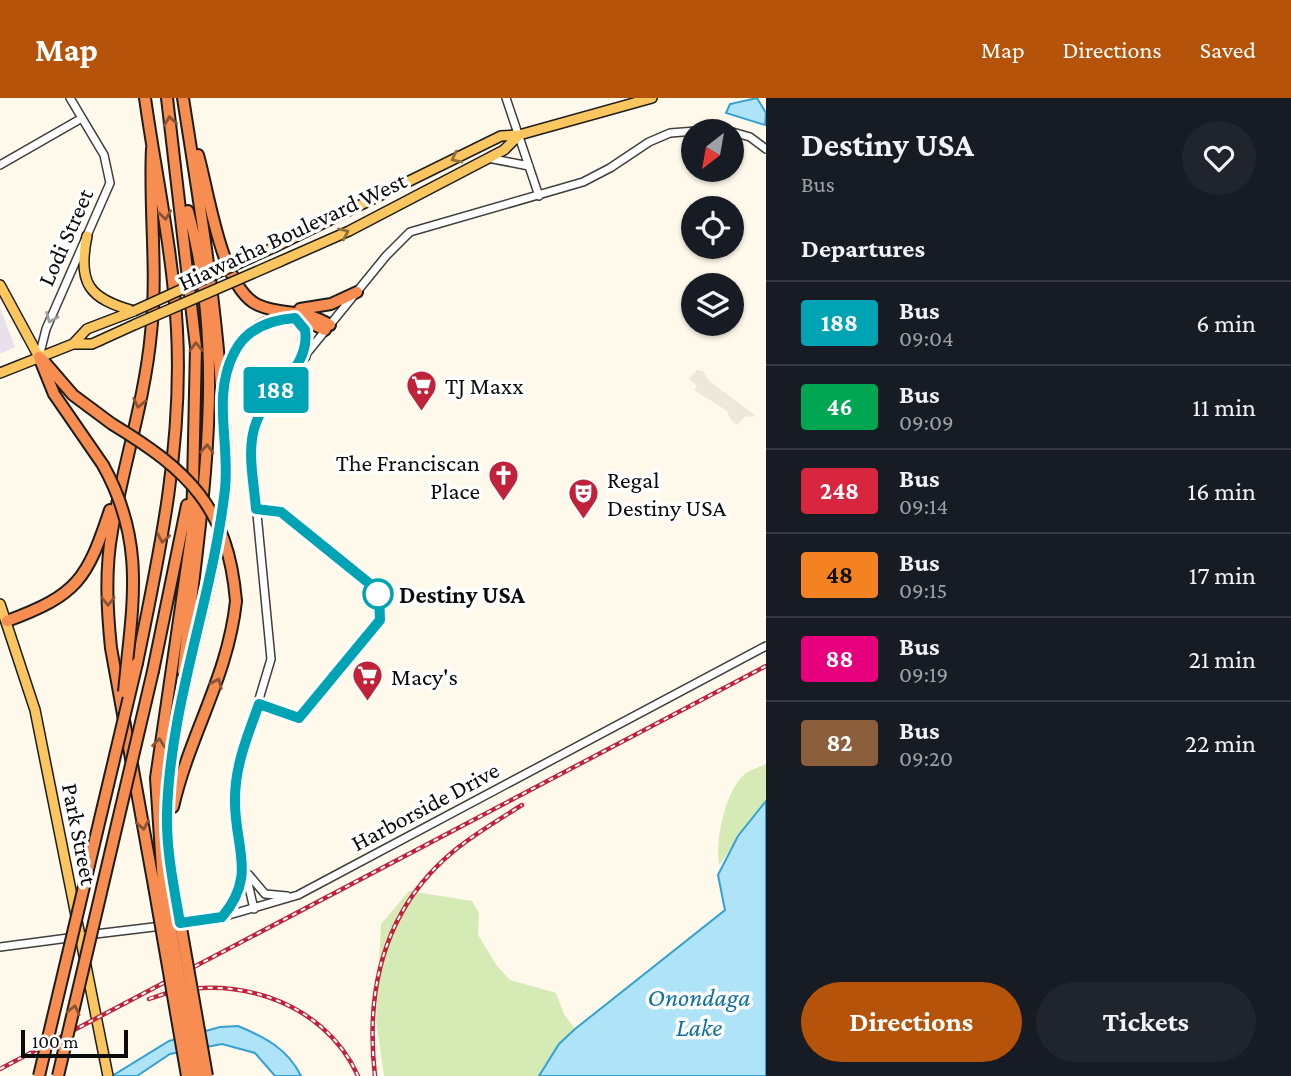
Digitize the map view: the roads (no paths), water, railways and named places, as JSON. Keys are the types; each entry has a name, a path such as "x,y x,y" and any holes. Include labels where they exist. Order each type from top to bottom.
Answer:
{"highway":[{"path":"39,1076 137,663 169,508 178,401 173,284 165,211 145,98"},
{"path":"167,98 196,347 195,415 192,531 156,778 163,884 187,1076"},
{"path":"183,100 234,281 242,294 256,304 293,314 328,328"},
{"path":"168,841 170,773 222,513 226,464 216,313 183,100"},
{"path":"152,148 150,186 155,266 151,334 111,532 107,611 111,648 207,1076"},
{"path":"177,736 205,477 209,415 202,283 195,235 178,182"},
{"path":"222,401 228,367 239,344 264,324 331,304 357,292"},
{"path":"293,314 305,330 304,356"},
{"path":"40,357 54,394 103,465 127,516 133,545 133,590 122,726"},
{"path":"40,357 73,395 157,452 197,490 224,541 233,575 236,601 232,634 225,664 179,780 163,884 197,1076"},
{"path":"58,1076 153,671 186,515 195,415"},
{"path":"4,623 55,601 84,574 99,543 126,461"}],"main road":[{"name":"Hiawatha Boulevard West","path":"73,344 87,329 275,247 501,135 519,135 652,98"},
{"name":"Hiawatha Boulevard West","path":"0,373 73,344 92,344 349,231 504,150 519,135"},
{"path":"87,236 82,269 93,292 112,305 134,310"},
{"path":"0,285 3,296 40,357"},
{"name":"Park Street","path":"0,604 4,623 35,710 107,1071"}],"street":[{"name":"Lodi Street","path":"40,357 46,329 107,195 109,170 70,98"},
{"path":"506,98 539,196"},
{"path":"0,165 82,118"},
{"path":"254,909 236,818 237,773 271,659 251,462 253,436 263,407 410,232 539,196 597,176 649,142 670,133 722,129 751,137 766,149"},
{"path":"488,158 529,166"},
{"name":"Harborside Drive","path":"0,947 222,917 298,895 766,646"},
{"path":"244,866 257,888 265,894 298,895"},
{"path":"222,917 240,893 244,866"}],"water":[{"path":"757,98 766,113 765,125 726,113 730,104"},
{"name":"Onondaga Lake","path":"766,801 766,1076 539,1076 559,1044 575,1029 725,910 718,875 738,836"},
{"path":"238,1026 275,1045 289,1058 301,1076 275,1076 255,1053 222,1044 170,1054 137,1076 112,1076 169,1041 220,1027"}],"railway":[{"path":"0,1069 766,666"},
{"path":"375,1076 373,1012 377,981 396,924 411,897 455,850 522,805"},
{"path":"149,999 178,991 209,988 239,990 269,997 297,1010 321,1027 342,1049 358,1076"}],"place":[{"name":"TJ Maxx","path":"422,412"},
{"name":"The Franciscan Place","path":"503,503"},
{"name":"Regal Destiny USA","path":"584,520"},
{"name":"Destiny USA","path":"378,594"},
{"name":"Macy's","path":"368,703"}]}
